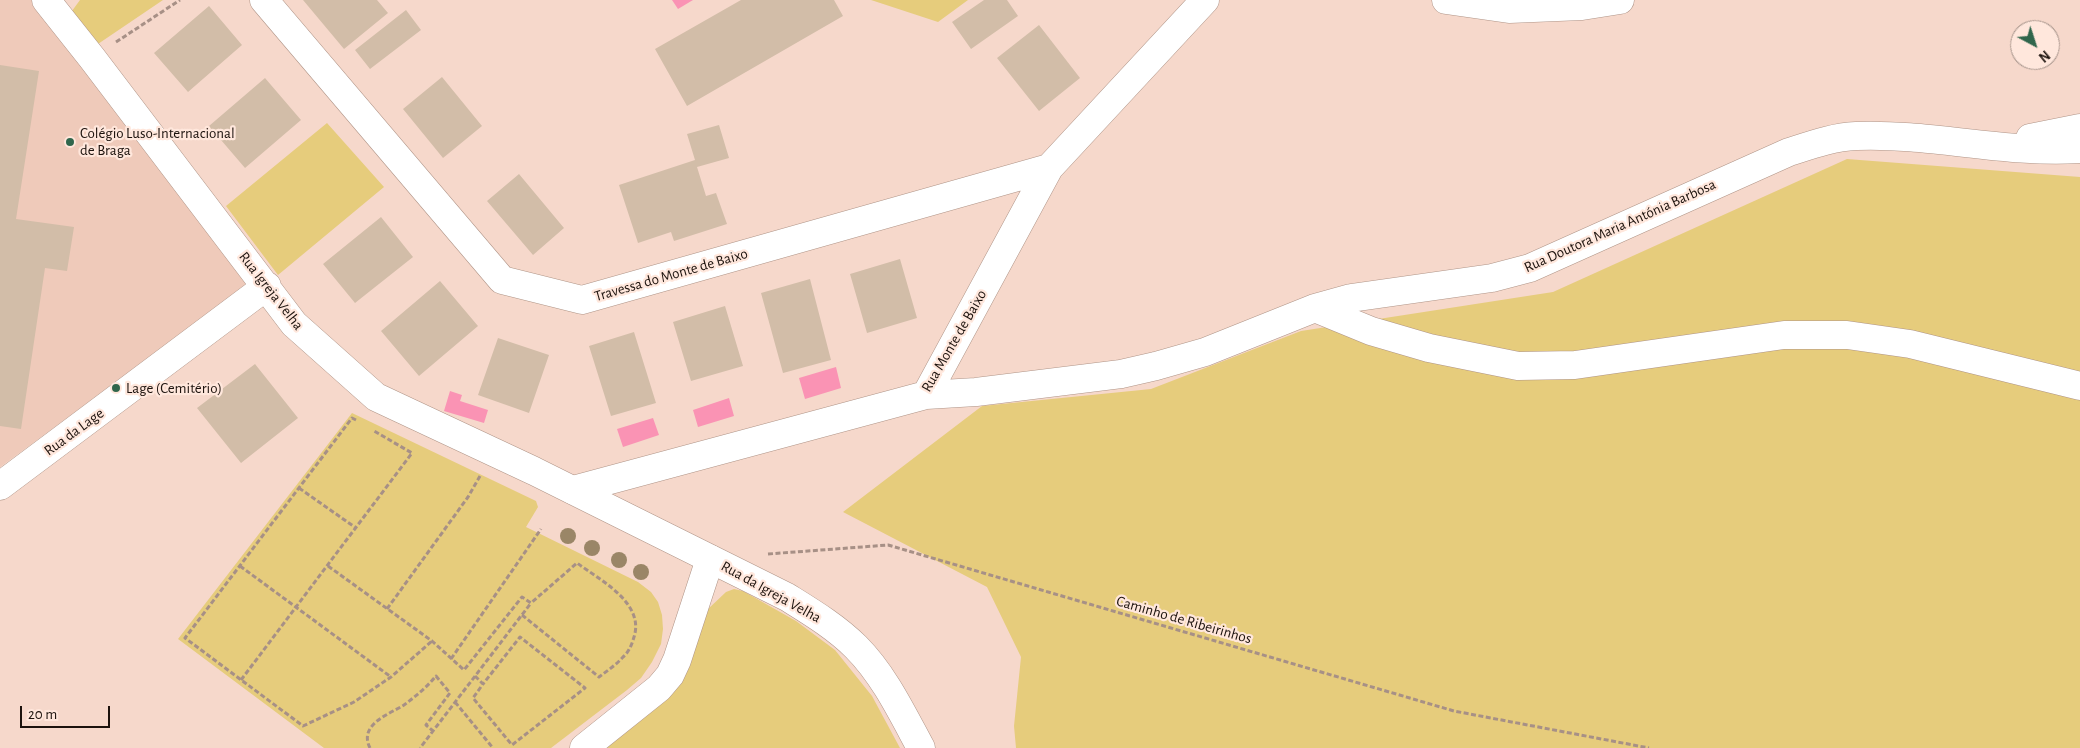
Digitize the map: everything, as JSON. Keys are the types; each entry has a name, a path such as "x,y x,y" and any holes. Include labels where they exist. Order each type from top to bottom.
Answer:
{"street":[{"name":"Rua Igreja Velha","path":"46,0 267,286 294,324 376,397 572,490"},
{"name":"Travessa do Monte de Baixo","path":"264,0 502,280 582,300 1049,168"},
{"name":"Rua Monte de Baixo","path":"572,490 926,395 1049,168 1205,0"},
{"path":"1446,0 1509,9 1582,6 1620,0"},
{"path":"1987,146 2080,128"},
{"name":"Rua Doutora Maria Antónia Barbosa","path":"926,395 1085,380 1148,368 1205,352 1315,308 1368,295 1492,278 1530,268 1789,152 1822,141 1854,136 1906,136 1987,146 2052,151 2080,149"},
{"name":"Rua da Lage","path":"0,486 267,286"},
{"path":"1315,308 1371,331 1429,348 1518,366 1575,365 1784,335 1847,335 1910,344 2080,386"},
{"name":"Rua da Igreja Velha","path":"572,490 787,597 826,622 856,647 881,678 921,748"},
{"path":"584,748 660,688 670,675 677,660 710,559"}],"path":[{"path":"92,58 180,0"},
{"path":"361,423 352,418 185,638 303,726 354,702 391,677 432,641"},
{"path":"241,680 412,453 369,428"},
{"path":"387,609 468,497 483,470"},
{"path":"299,488 356,528"},
{"path":"452,659 540,529"},
{"name":"Caminho de Ribeirinhos","path":"759,555 888,545 1454,711 1649,748"},
{"path":"420,748 531,603 577,563 618,593 629,606 636,619 636,632 632,645 624,656 599,677 522,615"},
{"path":"240,566 391,677"},
{"path":"328,566 432,641 464,670 522,597 531,603"},
{"path":"520,637 585,688 512,745 472,698 483,684 520,637"},
{"path":"370,748 368,738 370,728 378,719 415,696 436,676 450,693 426,725 433,731"},
{"path":"475,676 483,684"},
{"path":"455,702 493,748"}],"shaded area":[{"name":"Colégio Luso-Internacional de Braga","path":"0,0 31,0 250,284 0,467"},
{"path":"80,0 163,0 95,46 69,15"},
{"path":"672,0 693,0 678,9"},
{"path":"871,0 968,0 938,22"},
{"path":"327,123 384,187 278,275 226,206"},
{"path":"1847,159 2080,177 2080,748 1016,748 1014,726 1021,657 987,587 843,512 982,406 1151,389 1301,331 1553,292"},
{"path":"836,367 841,388 805,399 799,378"},
{"path":"450,391 462,395 460,401 488,410 484,423 444,411"},
{"path":"729,398 734,416 698,427 693,410"},
{"path":"352,413 536,501 538,507 526,527 638,582 651,592 658,602 662,615 663,629 661,644 641,678 551,748 324,748 178,639"},
{"path":"653,418 659,435 623,447 617,429"},
{"path":"734,589 743,591 796,621 835,650 872,696 900,748 603,748 707,610 726,592"}],"building":[{"path":"303,0 377,0 388,13 344,49"},
{"path":"741,0 834,0 843,16 687,106 655,49"},
{"path":"984,0 1007,0 1018,16 971,49 952,22"},
{"path":"209,6 242,45 188,92 154,53"},
{"path":"406,10 421,30 370,69 355,50"},
{"path":"1039,25 1080,78 1039,111 997,58"},
{"path":"0,65 39,71 16,219 74,227 67,271 45,268 21,429 0,426"},
{"path":"442,77 482,126 443,158 403,109"},
{"path":"265,78 301,120 245,168 209,126"},
{"path":"719,125 729,158 697,167 706,196 716,193 727,224 674,241 671,232 638,243 619,185 695,160 687,134"},
{"path":"519,174 564,228 533,255 487,201"},
{"path":"381,217 413,257 355,303 323,264"},
{"path":"900,259 917,318 867,333 850,274"},
{"path":"810,279 831,360 783,373 761,293"},
{"path":"440,281 478,326 419,376 381,331"},
{"path":"725,306 743,366 691,381 673,322"},
{"path":"634,332 656,403 611,416 589,346"},
{"path":"498,338 549,355 529,413 478,395"},
{"path":"255,364 298,418 241,463 197,408"}],"place":[{"name":"Colégio Luso-Internacional de Braga","path":"70,142"},
{"name":"Lage (Cemitério)","path":"116,388"}]}
